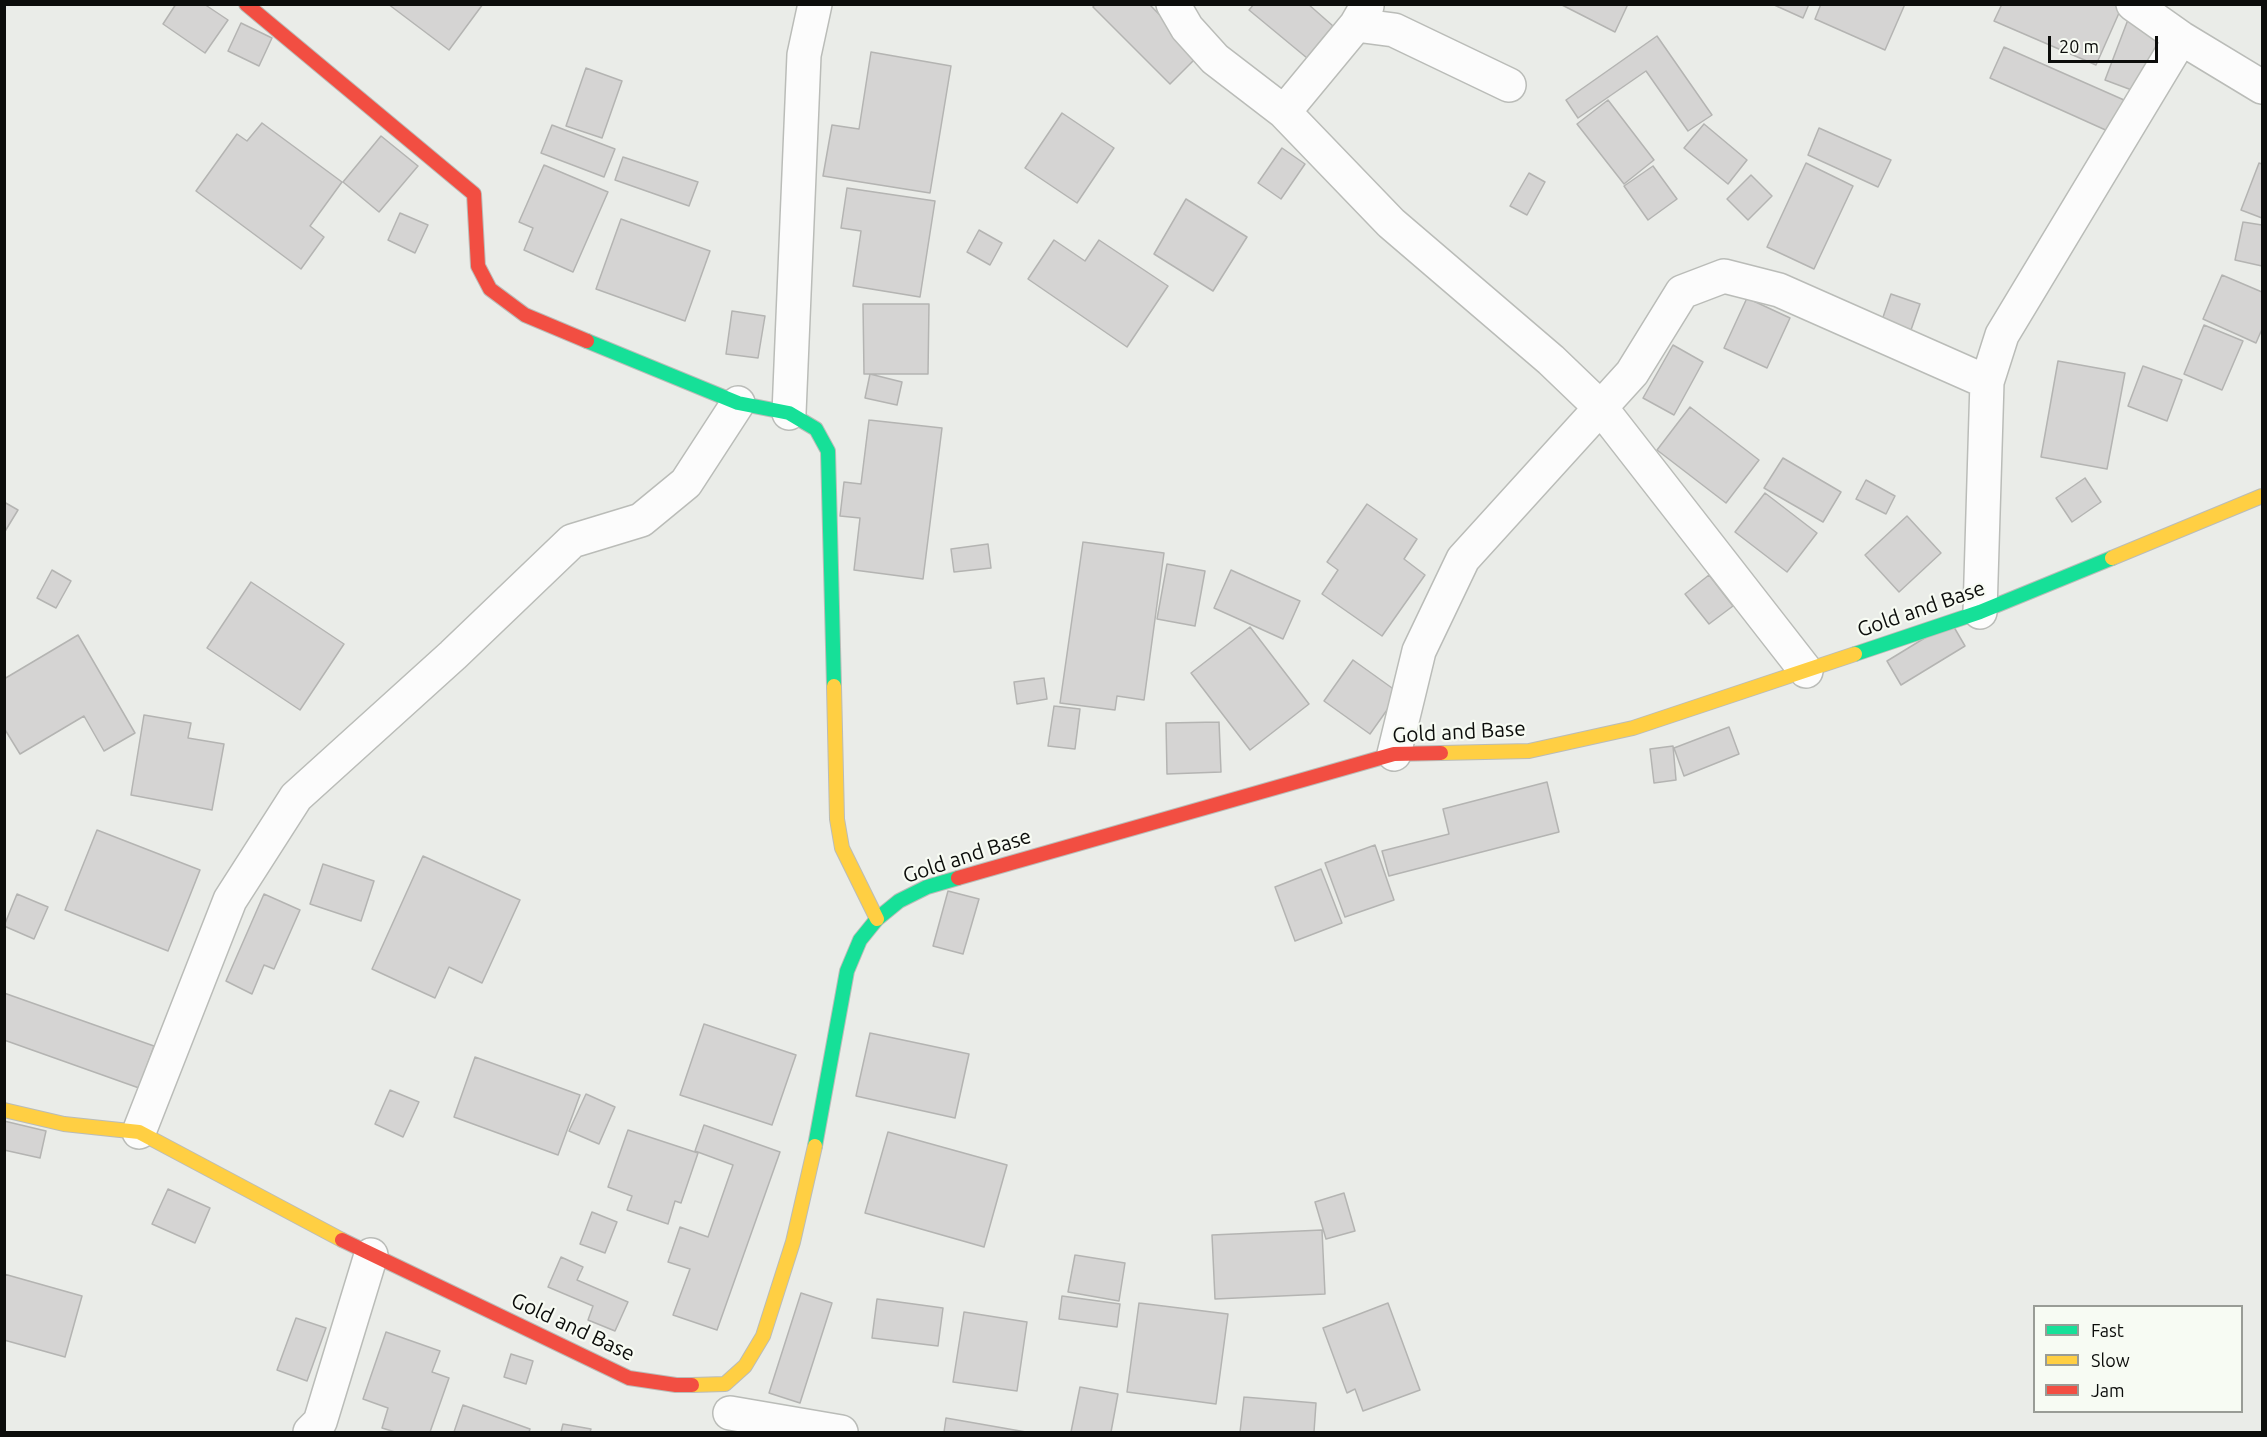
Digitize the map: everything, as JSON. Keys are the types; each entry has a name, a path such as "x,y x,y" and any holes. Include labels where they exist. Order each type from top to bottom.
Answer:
{"main road":[{"path":"246,4 474,194 478,266 490,289 525,315 738,403 789,413 816,429 828,451 837,819 842,848 877,919"},
{"name":"Gold and Base","path":"4,1110 64,1124 139,1132 371,1255 629,1378 676,1385 728,1410 744,1366 763,1336 793,1242 817,1139 847,972 860,940 877,919 899,901 927,886 1394,754 1529,751 1633,728 1980,612 2262,496"}],"street":[{"path":"789,413 804,55 815,4"},
{"path":"1173,4 1186,28 1215,59 1284,112 1391,223 1551,360 1601,408 1806,671"},
{"path":"2133,4 2181,38 2262,87"},
{"path":"1284,112 1362,15 1509,85"},
{"path":"1980,612 1987,381 2002,335 2181,38"},
{"path":"1394,754 1419,651 1463,559 1632,373 1682,292 1724,276 1779,291 1987,381"},
{"path":"139,1132 230,900 296,797 453,655 572,542 642,520 686,483 738,403"},
{"path":"310,1432 320,1422 371,1255"},
{"path":"728,1410 841,1432"}],"building":[{"path":"176,4 204,4 228,20 205,53 163,24"},
{"path":"388,4 483,4 449,50"},
{"path":"1095,4 1149,4 1199,55 1170,84 1093,7"},
{"path":"1254,4 1308,4 1333,26 1307,58 1249,10"},
{"path":"1560,4 1628,4 1615,32"},
{"path":"1772,4 1809,4 1803,18"},
{"path":"1821,4 1905,4 1885,50 1815,19"},
{"path":"2002,4 2123,4 2096,65 1994,21"},
{"path":"2129,17 2169,33 2145,95 2105,80"},
{"path":"241,23 272,38 259,66 228,51"},
{"path":"1657,36 1712,115 1688,131 1646,71 1578,118 1566,100"},
{"path":"2004,47 2124,100 2110,132 1990,78"},
{"path":"871,52 951,66 930,193 823,176 832,125 859,129"},
{"path":"586,68 622,81 602,138 566,126"},
{"path":"1608,100 1654,160 1624,184 1577,124"},
{"path":"1062,113 1114,148 1077,203 1025,168"},
{"path":"262,123 342,182 310,226 324,237 301,269 196,191 237,134 247,141"},
{"path":"1704,124 1747,160 1728,184 1684,148"},
{"path":"552,125 615,149 604,177 541,153"},
{"path":"1819,128 1891,160 1878,187 1808,155"},
{"path":"381,136 418,166 379,212 343,182"},
{"path":"1282,148 1305,164 1281,199 1258,183"},
{"path":"623,157 698,182 689,206 615,180"},
{"path":"1806,163 1853,186 1814,269 1767,247"},
{"path":"2259,163 2262,164 2262,218 2241,210"},
{"path":"544,165 608,192 573,272 524,250 533,228 519,222"},
{"path":"1653,166 1677,199 1648,220 1624,186"},
{"path":"1529,173 1545,182 1527,215 1510,206"},
{"path":"1751,175 1772,196 1748,220 1727,199"},
{"path":"847,188 935,201 920,297 853,286 861,231 841,228"},
{"path":"1186,199 1247,237 1213,291 1154,254"},
{"path":"400,213 428,225 415,253 388,240"},
{"path":"621,219 710,251 685,321 596,289"},
{"path":"2243,222 2262,225 2262,266 2235,260"},
{"path":"979,230 1002,243 990,265 967,252"},
{"path":"1054,240 1085,261 1099,240 1168,286 1127,347 1028,279"},
{"path":"2222,275 2262,292 2262,329 2256,343 2203,319"},
{"path":"1891,294 1920,304 1911,330 1882,320"},
{"path":"1747,298 1790,318 1767,368 1724,348"},
{"path":"863,304 929,304 928,374 864,374"},
{"path":"732,311 765,316 758,358 726,354"},
{"path":"2204,325 2243,341 2222,390 2184,374"},
{"path":"1673,345 1703,362 1674,415 1643,398"},
{"path":"2058,361 2125,373 2107,469 2041,457"},
{"path":"2143,366 2182,380 2167,421 2128,406"},
{"path":"870,374 902,382 897,405 865,398"},
{"path":"1690,407 1759,460 1726,503 1657,450"},
{"path":"869,420 942,428 923,579 854,570 860,518 840,516 844,482 861,484"},
{"path":"1783,458 1841,492 1823,522 1764,488"},
{"path":"2085,478 2101,502 2072,522 2056,498"},
{"path":"1866,480 1895,496 1886,514 1856,499"},
{"path":"1765,493 1817,533 1787,572 1735,532"},
{"path":"4,502 18,510 4,533"},
{"path":"1367,504 1417,539 1404,559 1425,575 1382,636 1322,594 1338,570 1327,562"},
{"path":"1907,516 1941,553 1899,592 1865,555"},
{"path":"1083,542 1164,553 1144,700 1117,696 1115,710 1060,703"},
{"path":"988,544 991,568 954,572 951,549"},
{"path":"1167,564 1205,571 1195,626 1157,619"},
{"path":"52,570 71,581 56,608 37,598"},
{"path":"1231,570 1300,601 1283,639 1214,608"},
{"path":"1709,575 1733,606 1709,624 1685,594"},
{"path":"251,582 344,644 300,710 207,648"},
{"path":"1951,622 1965,646 1901,685 1887,661"},
{"path":"1250,627 1309,704 1250,750 1191,673"},
{"path":"78,635 135,733 104,751 84,716 20,754 4,728 4,679"},
{"path":"1353,660 1399,693 1370,734 1324,701"},
{"path":"1044,678 1047,699 1017,704 1014,682"},
{"path":"1054,706 1080,709 1075,749 1048,746"},
{"path":"144,715 191,723 188,738 224,744 212,810 131,795"},
{"path":"1219,722 1221,772 1167,774 1166,723"},
{"path":"1729,727 1739,754 1684,776 1674,748"},
{"path":"1673,746 1676,780 1654,783 1650,749"},
{"path":"1547,782 1559,832 1389,876 1382,851 1449,834 1443,809"},
{"path":"97,830 200,870 168,951 65,910"},
{"path":"1375,845 1394,900 1345,917 1325,863"},
{"path":"423,856 520,900 482,983 449,967 435,998 372,969"},
{"path":"323,864 374,881 361,921 310,904"},
{"path":"1321,869 1342,923 1295,941 1275,887"},
{"path":"948,891 979,899 963,954 933,946"},
{"path":"17,894 48,907 34,939 4,926"},
{"path":"264,894 300,910 274,969 264,965 252,994 226,981"},
{"path":"4,993 154,1046 139,1088 4,1040"},
{"path":"704,1024 796,1055 772,1125 680,1095"},
{"path":"870,1033 969,1054 955,1118 856,1096"},
{"path":"475,1057 580,1095 558,1155 454,1117"},
{"path":"390,1090 419,1102 403,1137 375,1124"},
{"path":"586,1094 615,1107 599,1144 569,1131"},
{"path":"4,1121 46,1131 40,1158 4,1150"},
{"path":"704,1125 780,1152 717,1330 673,1315 690,1269 668,1262 680,1227 708,1237 733,1165 695,1151"},
{"path":"628,1130 698,1153 681,1203 675,1201 668,1224 627,1210 632,1196 608,1187"},
{"path":"888,1132 1007,1165 984,1247 865,1213"},
{"path":"168,1189 210,1208 195,1243 152,1224"},
{"path":"1344,1193 1355,1231 1326,1239 1315,1202"},
{"path":"592,1212 617,1222 605,1253 580,1244"},
{"path":"1322,1230 1325,1294 1215,1299 1212,1235"},
{"path":"1075,1255 1125,1263 1119,1301 1068,1292"},
{"path":"561,1257 583,1267 577,1280 628,1302 615,1331 588,1320 593,1306 548,1287"},
{"path":"4,1274 82,1296 65,1357 4,1340"},
{"path":"801,1293 832,1303 800,1403 769,1393"},
{"path":"1062,1296 1120,1304 1117,1327 1059,1319"},
{"path":"877,1299 943,1308 938,1346 872,1338"},
{"path":"1139,1303 1228,1314 1216,1404 1127,1392"},
{"path":"1388,1303 1420,1390 1363,1411 1355,1389 1347,1393 1323,1328"},
{"path":"964,1312 1027,1322 1017,1391 953,1382"},
{"path":"296,1318 326,1328 307,1381 277,1370"},
{"path":"386,1332 440,1351 432,1372 449,1378 430,1432 395,1432 382,1428 388,1408 363,1399"},
{"path":"511,1354 533,1361 526,1384 504,1377"},
{"path":"1080,1387 1118,1394 1111,1432 1071,1432"},
{"path":"1244,1397 1316,1403 1314,1432 1240,1432"},
{"path":"463,1405 530,1429 529,1432 454,1432"},
{"path":"946,1418 1026,1432 944,1432"},
{"path":"563,1424 591,1429 590,1432 561,1432"}],"traffic: fast":[{"path":"587,341 738,403 789,413 816,429 828,451 834,686"},
{"path":"1855,654 1980,612 2112,558"},
{"path":"815,1146 847,971 860,940 877,919 899,901 927,887 958,878"}],"traffic: slow":[{"path":"2112,558 2262,496"},
{"path":"1441,753 1529,751 1633,728 1855,654"},
{"path":"834,686 837,819 842,848 877,919"},
{"path":"4,1110 64,1124 139,1132 342,1240"},
{"path":"692,1385 725,1384 745,1366 763,1336 793,1242 815,1146"}],"traffic: jam":[{"path":"246,4 474,194 478,266 490,289 525,315 587,341"},
{"path":"958,878 1394,754 1441,753"},
{"path":"342,1240 629,1378 692,1385"}]}
